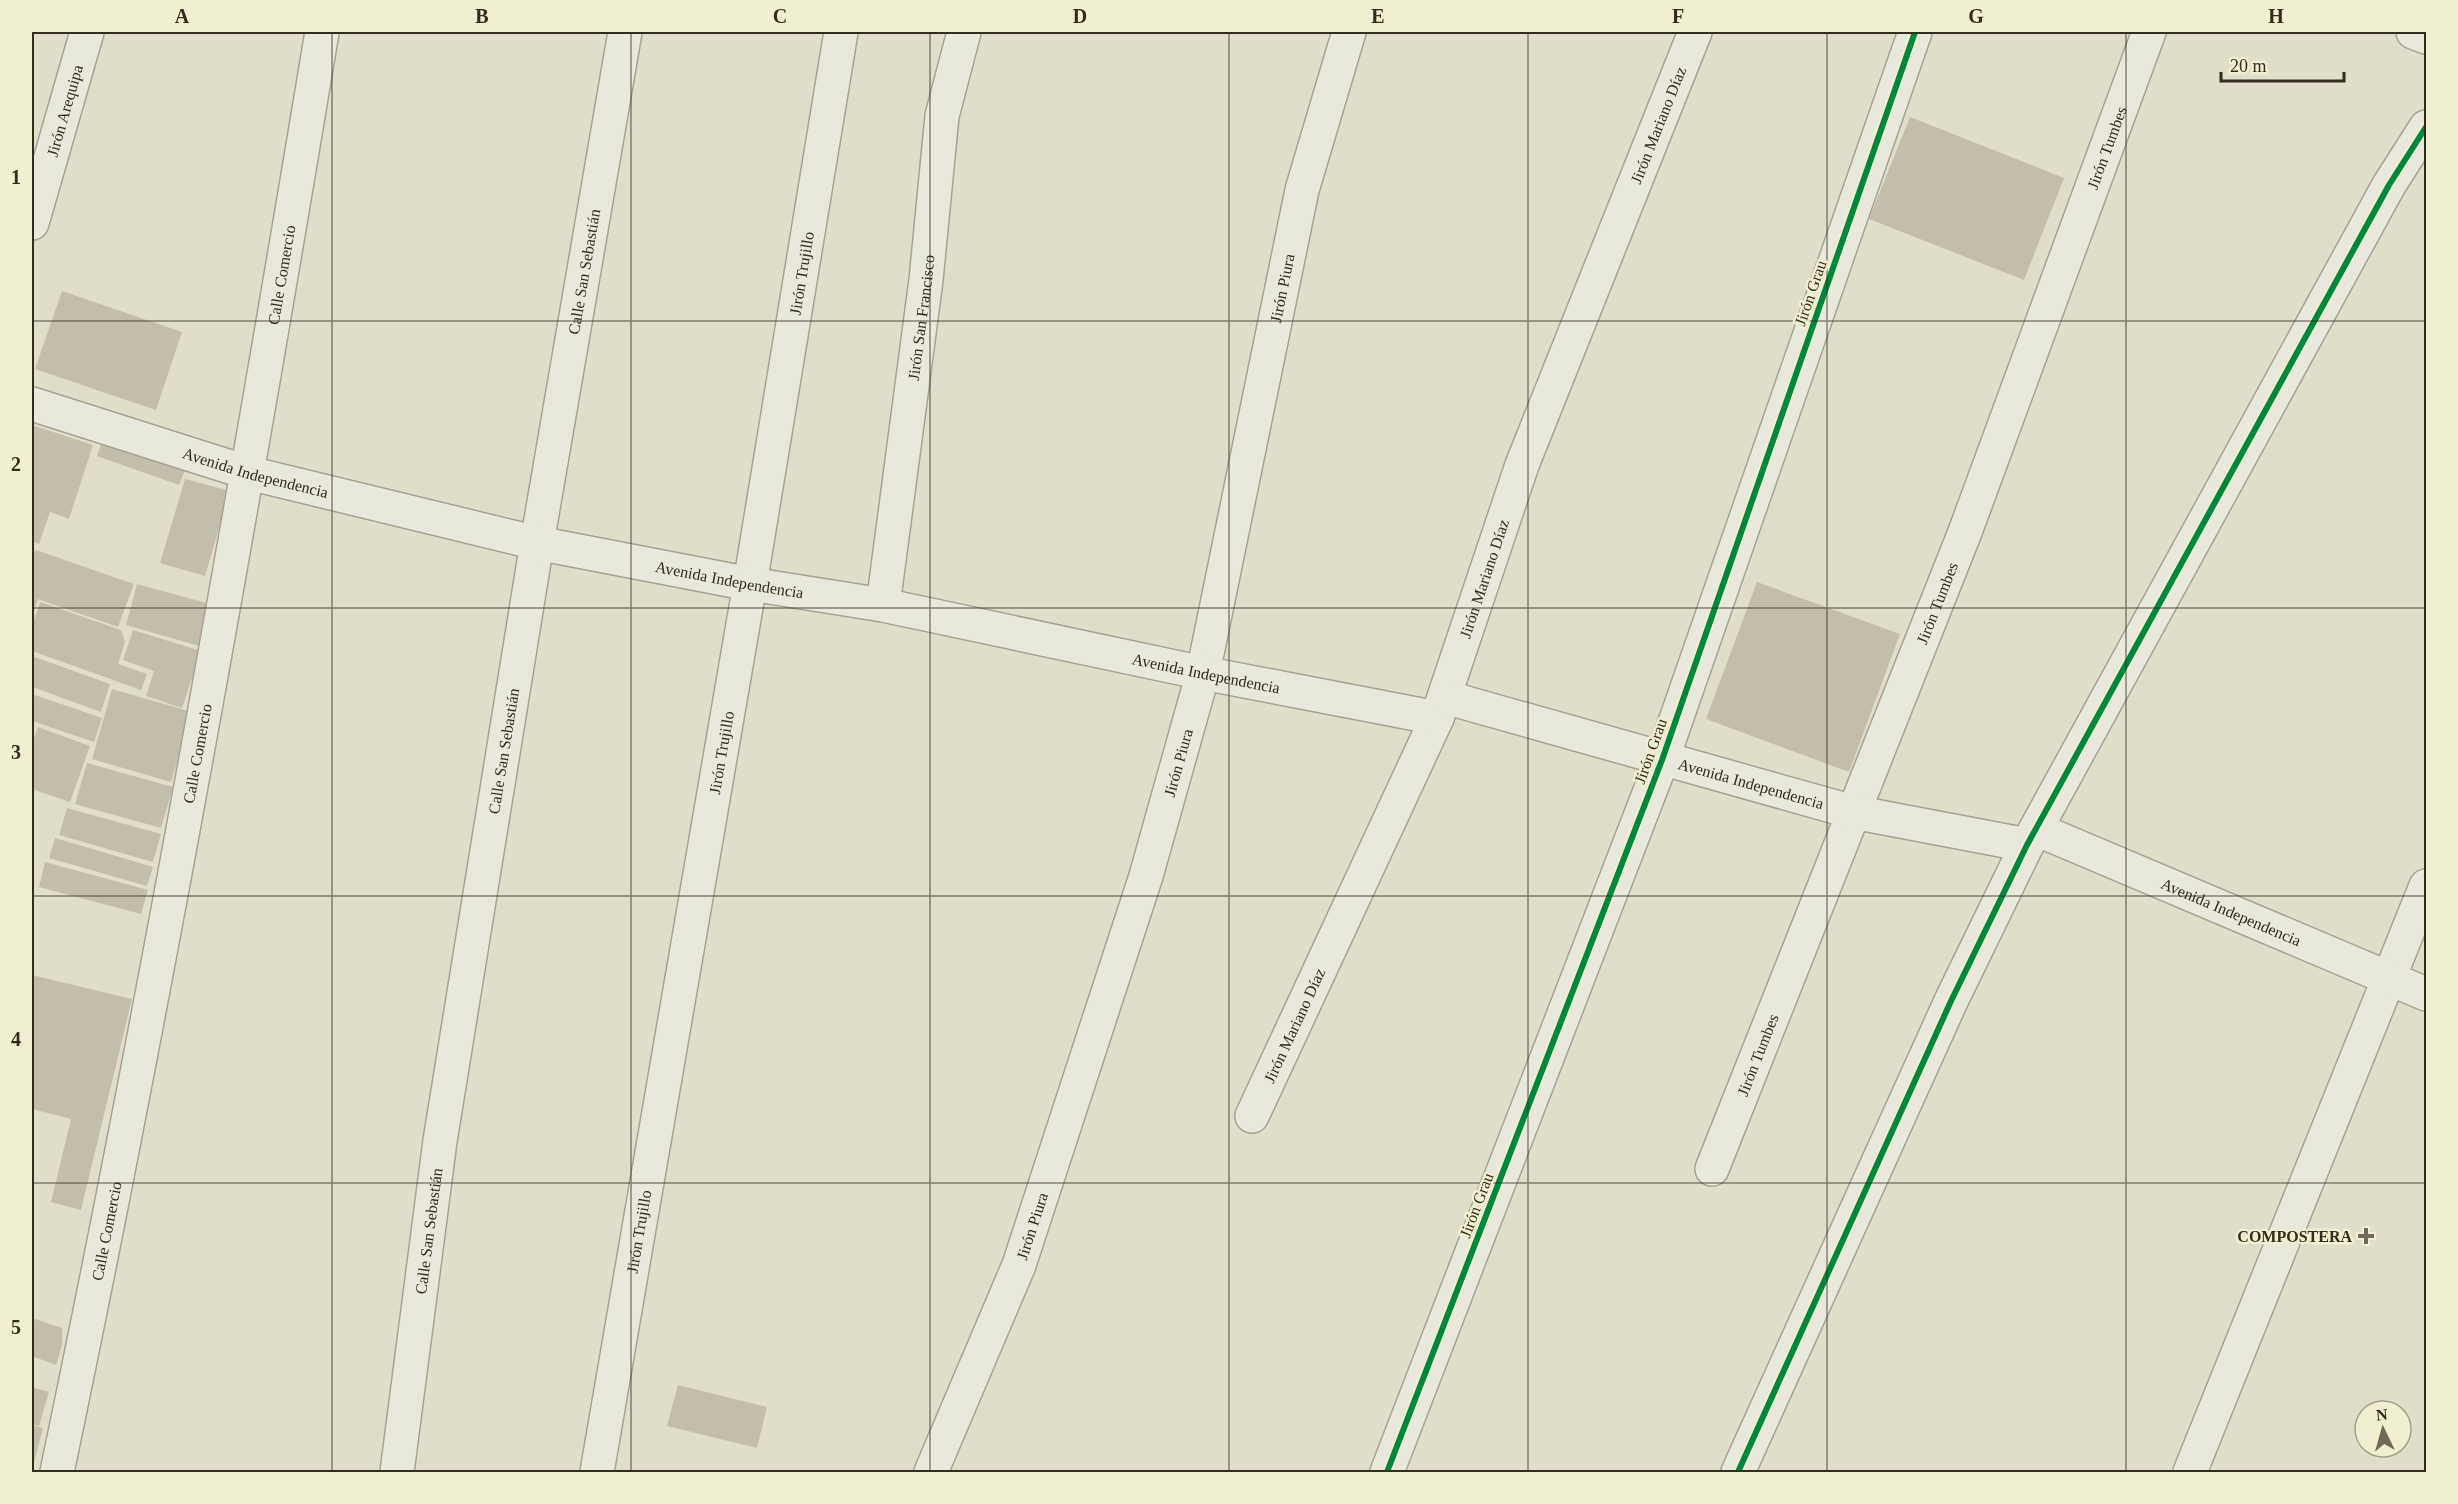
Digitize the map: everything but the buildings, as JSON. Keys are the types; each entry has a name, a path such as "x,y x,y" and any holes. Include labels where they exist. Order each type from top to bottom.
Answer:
{"street":[{"name":"Jirón Arequipa","path":"32,223 87,32"},
{"name":"Calle Comercio","path":"57,1473 113,1205 249,473 322,32"},
{"name":"Calle San Sebastián","path":"397,1473 440,1141 537,543 625,32"},
{"name":"Jirón Trujillo","path":"597,1473 750,584 841,32"},
{"name":"Jirón San Francisco","path":"883,605 926,280 942,116 964,32"},
{"name":"Jirón Piura","path":"931,1473 1019,1265 1146,876 1203,673 1302,190 1349,32"},
{"name":"Jirón Mariano Díaz","path":"1252,1116 1441,708 1522,465 1695,32"},
{"name":"Jirón Grau","path":"1387,1473 1662,760 1915,32"},
{"name":"Jirón Tumbes","path":"1712,1169 1965,532 2149,32"},
{"path":"2413,32 2427,37"},
{"path":"1738,1473 1951,1001 2031,837 2389,184 2427,127"},
{"name":"Avenida Independencia","path":"32,404 249,473 537,543 750,584 883,605 1203,673 1441,708 1662,760 1853,812 2031,837 2427,994"},
{"path":"2190,1473 2388,977 2427,886"}],"cycle path":[{"path":"1387,1472 1662,760 1915,32"},
{"path":"1738,1472 1951,1001 2027,845 2389,185 2426,127"}],"place":[{"name":"COMPOSTERA","path":"2366,1236"}]}
